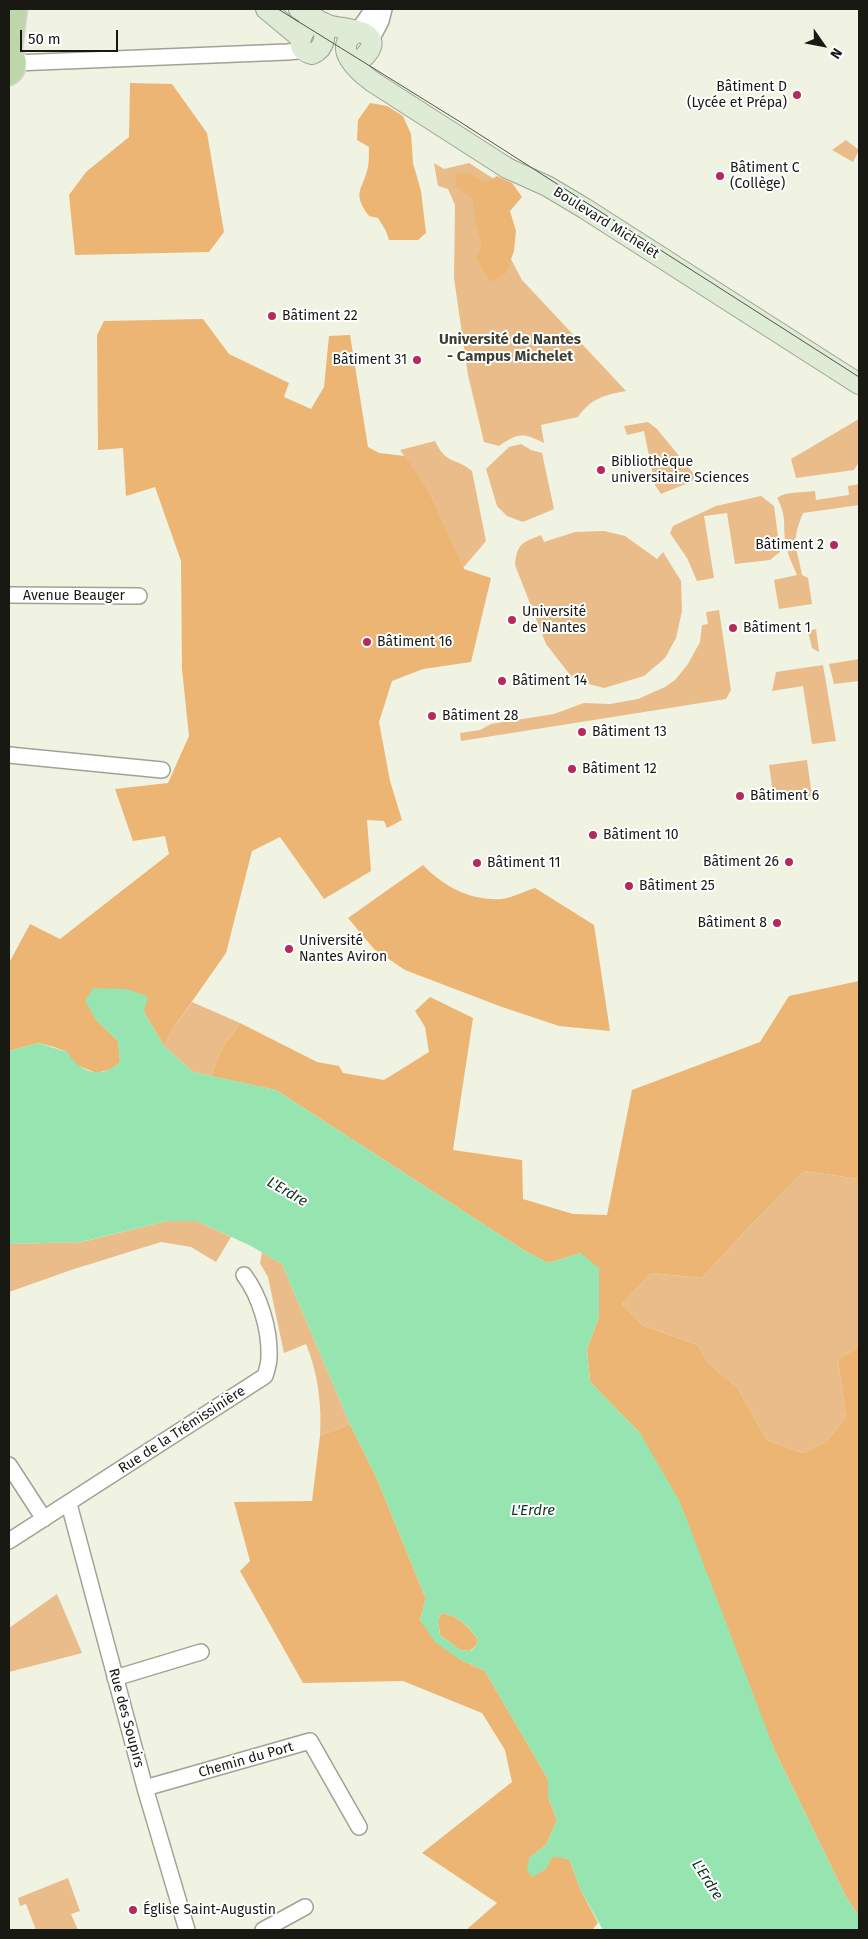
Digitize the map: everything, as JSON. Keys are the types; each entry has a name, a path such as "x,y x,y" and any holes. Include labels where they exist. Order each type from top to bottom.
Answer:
{"main road":[{"path":"11,61 16,9"}],"street":[{"path":"266,9 307,46 331,57 351,61 361,60 369,52 364,36 373,9"},
{"path":"364,36 381,22 384,9"},
{"path":"307,46 306,27 313,17 364,36"},
{"path":"11,61 287,52 307,46"},
{"name":"Boulevard Michelet","path":"351,61 359,72 373,82 507,168 555,190 859,384"},
{"name":"Avenue Beauger","path":"9,595 139,596"},
{"path":"9,755 162,770"},
{"name":"Rue de la Trémissinière","path":"9,1541 265,1376 269,1359 265,1324 253,1287 244,1275"},
{"path":"9,1465 44,1519"},
{"name":"Rue des Soupirs","path":"69,1504 145,1788 187,1930"},
{"path":"115,1678 201,1652"},
{"name":"Chemin du Port","path":"145,1788 310,1741 359,1827"},
{"path":"263,1930 304,1907"}],"shaded area":[{"path":"130,83 172,84 207,133 224,232 209,252 75,255 69,195 86,172 129,137"},
{"path":"370,103 387,106 403,116 411,134 413,163 421,191 426,233 418,240 389,240 378,218 369,216 359,196 368,167 369,147 357,140 358,120"},
{"path":"846,140 859,150 853,162 832,150"},
{"path":"434,163 444,169 469,163 500,183 494,227 522,280 626,391 593,401 578,417 541,425 544,443 525,436 516,436 499,446 484,442 468,375 454,278 455,205 448,189 438,186"},
{"path":"468,173 485,183 497,176 512,183 522,197 510,211 516,231 514,251 506,273 490,282 476,258 482,244 475,221 473,199 457,187 455,174"},
{"path":"203,319 229,354 289,383 284,397 311,409 324,387 329,336 350,335 368,447 379,453 405,456 428,489 464,569 491,578 471,662 423,669 392,681 379,722 390,781 402,820 387,828 384,821 367,820 371,871 324,899 280,837 252,851 226,953 172,1030 164,1046 144,1012 96,1020 118,1041 120,1062 112,1069 96,1073 74,1064 67,1052 54,1047 38,1043 9,1051 9,963 30,924 60,939 169,854 165,836 133,841 115,789 168,783 189,736 182,669 181,561 155,487 126,496 123,448 98,450 97,335 104,321"},
{"path":"859,419 859,462 854,470 796,478 791,459"},
{"path":"648,422 657,429 698,479 661,494 655,485 644,431 627,435 624,426"},
{"path":"435,441 439,449 448,458 472,471 486,541 463,568 428,489 400,450"},
{"path":"521,444 531,450 542,453 554,509 523,522 507,516 497,506 486,469 509,447"},
{"path":"859,484 859,505 803,513 797,532 796,545 802,575 808,578 812,604 779,609 774,580 797,575 789,557 785,538 784,516 777,498 790,493 815,491 816,500 849,495 848,486"},
{"path":"761,496 774,506 780,552 770,560 735,564 727,513 704,516 714,578 697,581 687,558 670,533 673,526 716,506"},
{"path":"604,531 625,536 657,559 663,552 681,581 682,611 676,638 665,658 644,676 604,688 574,680 546,644 515,565 519,548 525,542 541,535 544,542 575,532"},
{"path":"719,610 731,690 726,699 461,741 460,733 480,730 491,724 554,714 584,703 610,704 638,699 665,687 675,680 688,664 700,642 702,625 708,624 706,612"},
{"path":"816,629 819,652 812,648 808,631"},
{"path":"859,659 859,681 834,684 829,664"},
{"path":"823,665 836,741 812,744 803,686 772,691 776,672"},
{"path":"807,760 812,796 774,801 769,765"},
{"path":"423,865 449,886 480,898 502,899 535,888 594,925 610,1031 559,1026 502,1007 405,970 374,949 348,918"},
{"path":"859,981 859,1179 804,1171 702,1278 651,1273 622,1304 644,1326 698,1345 709,1364 737,1387 767,1440 803,1453 826,1442 846,1417 838,1359 859,1347 859,1916 846,1897 775,1751 640,1433 590,1382 587,1349 599,1317 581,1253 548,1263 525,1251 276,1090 211,1076 220,1052 240,1023 317,1062 339,1066 343,1073 384,1080 429,1052 425,1027 415,1011 430,997 473,1018 453,1150 522,1160 523,1199 573,1214 607,1215 632,1090 760,1042 789,996"},
{"path":"192,1002 240,1023 220,1052 211,1076 193,1072 164,1046 172,1030"},
{"path":"804,1171 859,1179 859,1347 838,1359 846,1417 826,1442 803,1453 767,1440 737,1387 709,1364 698,1345 644,1326 622,1304 651,1273 702,1278"},
{"path":"167,1221 197,1221 231,1237 216,1262 191,1247 161,1242 71,1270 9,1292 9,1244 82,1242"},
{"path":"262,1252 282,1264 350,1424 320,1436 318,1389 314,1366 306,1344 284,1353 268,1277 260,1263"},
{"path":"350,1424 377,1479 426,1599 420,1620 459,1659 485,1671 548,1779 548,1797 557,1820 546,1845 529,1858 532,1876 546,1869 552,1856 569,1859 581,1891 598,1923 592,1930 466,1930 497,1903 422,1853 512,1782 505,1750 482,1713 403,1681 303,1683 240,1571 250,1561 234,1502 312,1501 320,1436"},
{"path":"57,1594 82,1653 9,1672 9,1628"},
{"path":"441,1613 452,1616 467,1626 478,1640 476,1646 470,1651 460,1650 440,1635 438,1621"},
{"path":"68,1878 80,1911 71,1914 78,1930 36,1930 26,1904 20,1906 18,1898"}],"water":[{"name":"L'Erdre","path":"93,988 126,989 148,996 144,1012 164,1046 193,1072 276,1090 525,1251 548,1263 581,1253 599,1268 599,1317 587,1349 590,1382 640,1433 680,1502 775,1751 846,1897 859,1916 859,1930 603,1930 581,1891 569,1859 552,1857 546,1869 532,1877 527,1871 529,1858 546,1845 557,1820 548,1797 548,1779 485,1671 459,1659 435,1642 420,1620 426,1599 377,1479 350,1424 282,1264 251,1246 197,1221 167,1221 81,1242 9,1244 9,1051 38,1043 67,1052 78,1065 91,1072 106,1071 113,1068 120,1062 118,1041 96,1020 85,1001","holes":["441,1613 463,1622 475,1635 478,1640 476,1646 471,1651 460,1650 440,1635 438,1621"]}],"tram line":[{"path":"278,9 457,120 859,377"}],"place":[{"name":"Bâtiment D (Lycée et Prépa)","path":"797,95"},
{"name":"Bâtiment C (Collège)","path":"720,176"},
{"name":"Bâtiment 22","path":"272,316"},
{"name":"Bâtiment 31","path":"417,360"},
{"name":"Bibliothèque universitaire Sciences","path":"601,470"},
{"name":"Bâtiment 2","path":"834,545"},
{"name":"Université de Nantes","path":"512,620"},
{"name":"Bâtiment 1","path":"733,628"},
{"name":"Bâtiment 16","path":"367,642"},
{"name":"Bâtiment 14","path":"502,681"},
{"name":"Bâtiment 28","path":"432,716"},
{"name":"Bâtiment 13","path":"582,732"},
{"name":"Bâtiment 12","path":"572,769"},
{"name":"Bâtiment 6","path":"740,796"},
{"name":"Bâtiment 10","path":"593,835"},
{"name":"Bâtiment 26","path":"789,862"},
{"name":"Bâtiment 11","path":"477,863"},
{"name":"Bâtiment 25","path":"629,886"},
{"name":"Bâtiment 8","path":"777,923"},
{"name":"Université Nantes Aviron","path":"289,949"},
{"name":"Église Saint-Augustin","path":"133,1910"}],"district":[{"name":"Université de Nantes - Campus Michelet","path":"510,348"}]}
